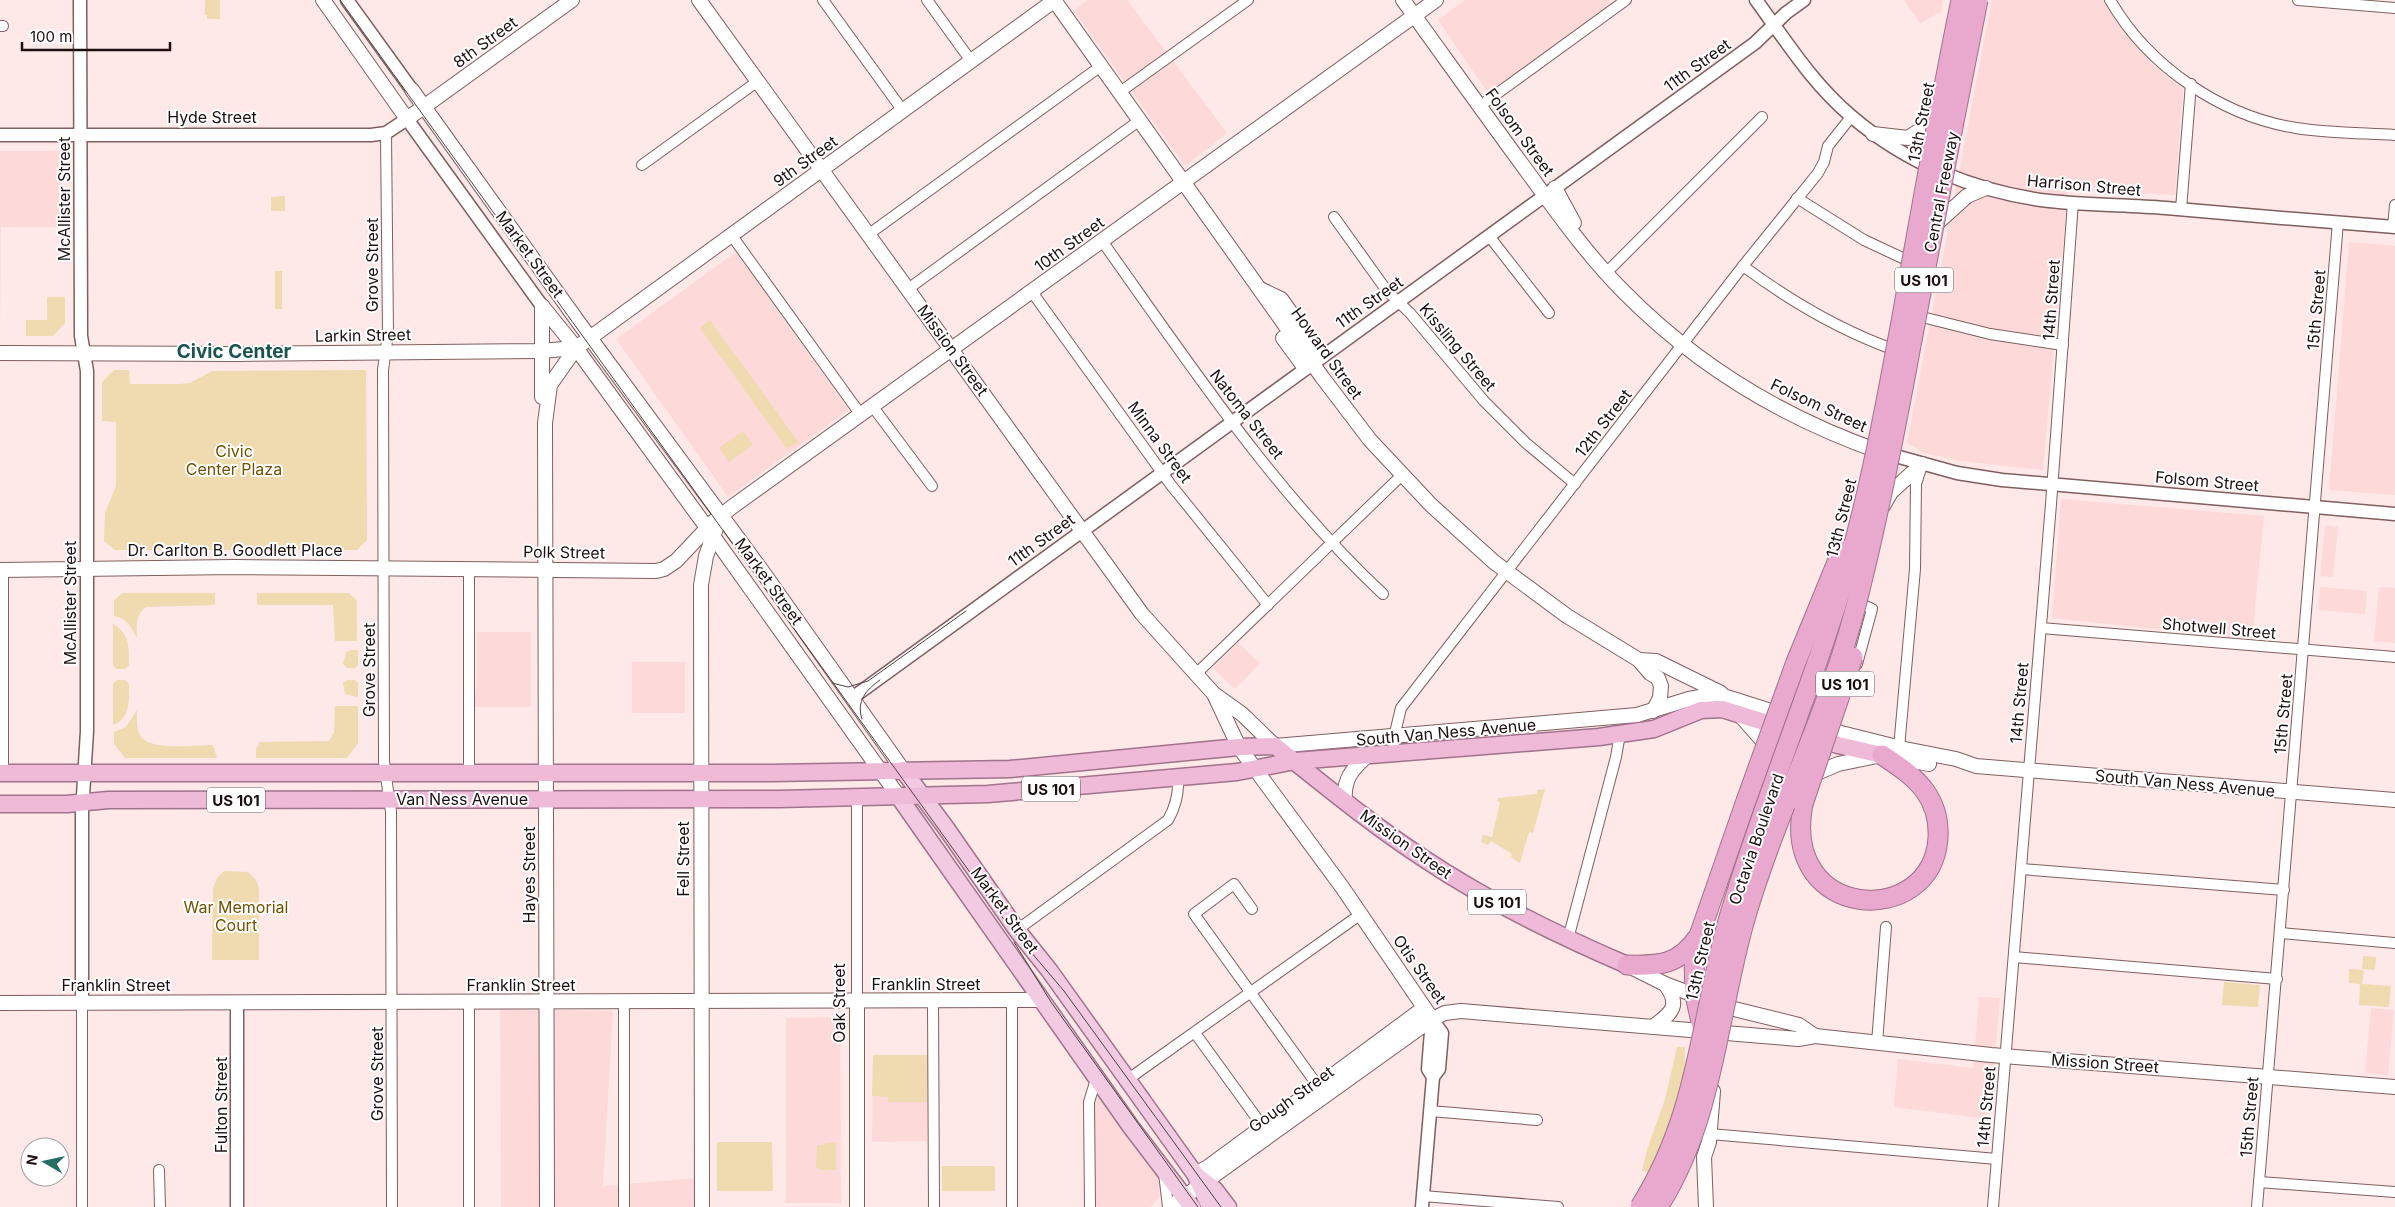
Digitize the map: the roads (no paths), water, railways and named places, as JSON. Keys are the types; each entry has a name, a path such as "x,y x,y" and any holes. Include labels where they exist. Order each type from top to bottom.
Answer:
{"highway":[{"name":"Central Freeway","path":"1872,470 1961,0"},
{"name":"Central Freeway","path":"1866,560 1892,452 1979,0"},
{"name":"US 101","path":"1627,965 1656,965 1680,958 1700,933 1796,662 1872,470"},
{"name":"Octavia Boulevard","path":"1640,1207 1668,1155 1683,1118 1695,1075 1730,914 1826,641 1851,556 1872,470"},
{"name":"US 101","path":"1866,560 1866,592 1856,644 1835,716 1803,804 1800,839 1802,850 1811,869 1825,885 1854,899 1875,900 1899,894 1920,879 1934,857 1939,829 1937,814 1925,791 1905,771 1890,751"},
{"name":"Octavia Boulevard","path":"1658,1207 1683,1162 1698,1122 1710,1079 1745,919 1834,675 1852,618 1866,560"},
{"name":"South Van Ness Avenue","path":"924,797 988,794 1178,778 1294,761 1599,737 1654,729 1710,708 1736,706 1795,726 1890,751"},
{"name":"South Van Ness Avenue","path":"903,770 1010,769 1239,747 1275,746"},
{"name":"Mission Street","path":"1275,746 1344,801 1441,870 1568,939 1627,965"},
{"name":"Van Ness Avenue","path":"2,773 701,773 903,770"},
{"name":"Van Ness Avenue","path":"0,804 83,803 108,800 701,800 924,797"},
{"path":"1700,933 1694,959 1702,998 1702,1030"}],"main road":[{"name":"Market Street","path":"322,0 417,113 591,338 722,515 1017,930 1049,970 1197,1176 1210,1207"},
{"name":"8th Street","path":"417,113 572,0"},
{"name":"Mission Street","path":"699,0 1142,614 1214,694 1242,714 1275,746"},
{"name":"Folsom Street","path":"1403,0 1418,13 1464,85 1550,193 1584,247 1644,312 1682,344 1743,388 1808,423 1892,455"},
{"name":"10th Street","path":"722,515 1436,0"},
{"name":"13th Street","path":"1702,998 1729,911 1795,726 1842,586 1876,450 1961,0"},
{"path":"1706,1207 1704,1157 1710,1134 1715,1067 1736,958 1749,910 1844,650 1857,602 1892,455 1979,0"},
{"name":"9th Street","path":"576,348 732,236 1050,2"},
{"name":"Howard Street","path":"1050,2 1120,92 1353,419 1402,475 1458,532 1506,572 1567,616 1639,660 1650,673 1658,678 1661,686 1660,698 1653,711"},
{"name":"Market Street","path":"412,90 417,113"},
{"path":"1873,134 1900,139 1911,137 1941,110"},
{"path":"1936,224 1967,196 1986,188"},
{"name":"Market Street","path":"542,306 576,348 710,533 1164,1172 1188,1202"},
{"path":"542,306 541,351 545,423"},
{"path":"545,423 550,385 576,348"},
{"name":"Larkin Street","path":"0,352 541,351 576,348"},
{"name":"Hayes Street","path":"545,423 547,1207"},
{"path":"1878,516 1891,492 1922,464"},
{"name":"Polk Street","path":"384,568 546,568 646,571 664,569 710,533 722,515"},
{"name":"Fell Street","path":"702,1207 701,585 710,533"},
{"path":"1,570 87,568"},
{"name":"Dr. Carlton B. Goodlett Place","path":"87,568 384,568"},
{"name":"Howard Street","path":"1639,660 1656,661 1736,706"},
{"name":"Mission Street","path":"1214,694 1239,747 1256,768"},
{"name":"South Van Ness Avenue","path":"1275,746 1621,716 1653,711 1705,694 1717,694 1736,706"},
{"path":"1736,706 1762,740 1776,775"},
{"path":"1599,737 1606,727 1620,724 1621,716"},
{"path":"1563,740 1563,733 1566,730 1581,728 1596,718"},
{"name":"South Van Ness Avenue","path":"1814,731 1837,732 1890,751 1956,768 1976,766 2395,800"},
{"path":"1790,796 1807,778 1824,769 1849,760 1890,751"},
{"path":"1344,801 1344,787 1348,776 1367,756"},
{"name":"Otis Street","path":"1256,768 1361,914 1428,1013 1461,1011 1702,1030"},
{"name":"Mission Street","path":"1627,965 1665,984 1726,1007 1799,1025 1815,1036"},
{"path":"1654,1026 1670,1014 1673,1007 1673,998 1665,984"},
{"name":"Market Street","path":"1042,1000 1058,1004 1065,1009 1168,1150 1215,1190 1228,1207"},
{"name":"Franklin Street","path":"0,1003 624,1003 1042,1000"},
{"name":"Oak Street","path":"857,1002 857,1207"},
{"name":"Gough Street","path":"1266,1131 1318,1086 1428,1013"},
{"name":"Gough Street","path":"1169,1207 1188,1202 1197,1176 1266,1131 1428,1013"},
{"name":"Mission Street","path":"1702,1030 1798,1039 1815,1036 2005,1056 2395,1087"},
{"path":"1702,1030 1699,1070 1698,1144 1704,1157"},
{"name":"Market Street","path":"1106,1089 1140,1126 1172,1170 1188,1202"}],"street":[{"name":"McAllister Street","path":"80,0 81,336 86,371 87,568 86,772 83,803 82,1207"},
{"name":"Market Street","path":"347,0 412,90"},
{"path":"823,0 903,111"},
{"path":"927,0 971,61"},
{"path":"1120,92 1248,0"},
{"path":"1480,106 1626,0"},
{"name":"Harrison Street","path":"1756,0 1807,73 1851,116 1873,134 1930,168 1946,175 1986,188 2027,198 2394,227"},
{"name":"11th Street","path":"852,698 1313,362 1755,44 1804,0"},
{"path":"2110,0 2143,44 2158,60 2191,84 2221,102 2266,121 2297,128 2395,135"},
{"path":"2298,0 2395,8"},
{"path":"868,234 1101,66"},
{"path":"642,165 758,81"},
{"path":"2181,210 2191,84"},
{"name":"Hyde Street","path":"0,135 371,135 386,133 417,113"},
{"name":"Market Street","path":"417,113 542,306"},
{"name":"12th Street","path":"1394,754 1394,737 1402,708 1742,266 1818,173 1824,162 1828,146 1851,116"},
{"path":"1606,273 1762,117"},
{"path":"908,289 1140,120"},
{"name":"Grove Street","path":"386,133 388,333 383,370 385,773 389,799 392,1207"},
{"path":"1797,198 1864,240 1911,262"},
{"name":"14th Street","path":"1993,1207 2041,628 2073,202"},
{"path":"2394,227 2395,205"},
{"name":"Kissling Street","path":"1334,217 1387,291 1410,312 1461,376 1504,422 1575,484"},
{"name":"15th Street","path":"2257,1207 2338,222"},
{"path":"732,236 861,416"},
{"path":"1489,236 1548,313"},
{"name":"Natoma Street","path":"1102,242 1232,421 1332,543 1383,594"},
{"path":"1742,266 1813,313 1861,338 1895,350"},
{"name":"Minna Street","path":"1032,292 1162,472 1268,605"},
{"path":"1918,316 1990,334 2063,345"},
{"path":"873,407 932,486"},
{"name":"Folsom Street","path":"1892,455 1979,477 2052,486 2395,514"},
{"path":"1890,751 1915,569 1916,484 1922,464"},
{"path":"1196,674 1402,475"},
{"path":"469,568 469,773"},
{"path":"1,570 2,773"},
{"path":"1837,732 1872,609 1857,602"},
{"name":"Shotwell Street","path":"2041,628 2395,657"},
{"path":"1568,939 1616,757 1620,734"},
{"path":"1017,930 1168,820 1176,806 1178,778"},
{"name":"Oak Street","path":"857,798 857,1002"},
{"path":"2021,869 2284,890"},
{"path":"1252,909 1234,884 1194,914 1318,1086"},
{"path":"1127,1080 1361,914"},
{"path":"1877,1043 1886,927"},
{"path":"2280,933 2395,943"},
{"path":"2014,957 2277,979"},
{"path":"1012,1001 1012,1207"},
{"path":"933,1002 934,1207"},
{"name":"Fulton Street","path":"237,1003 237,1207"},
{"path":"469,1003 469,1207"},
{"path":"624,1003 624,1207"},
{"path":"1428,1013 1442,1033 1439,1069 1433,1077 1422,1202 1558,1207"},
{"path":"1195,1033 1266,1131"},
{"path":"1090,1207 1089,1102 1096,1076"},
{"path":"1430,1111 1536,1120"},
{"path":"1710,1134 1997,1159"},
{"path":"160,1170 160,1207"},
{"path":"1164,1172 1169,1207"},
{"path":"2259,1182 2395,1192"}],"tram line":[{"path":"340,0 1008,925 1064,991 1221,1207"},
{"path":"832,683 848,687 868,681 966,611"},
{"path":"862,719 860,713 861,701 870,688 880,680"},
{"path":"1014,942 1051,1002 1198,1207"}],"district":[{"name":"Civic Center","path":"234,351"}],"park label":[{"name":"Civic Center Plaza","path":"234,460"},
{"name":"War Memorial Court","path":"236,916"}]}
